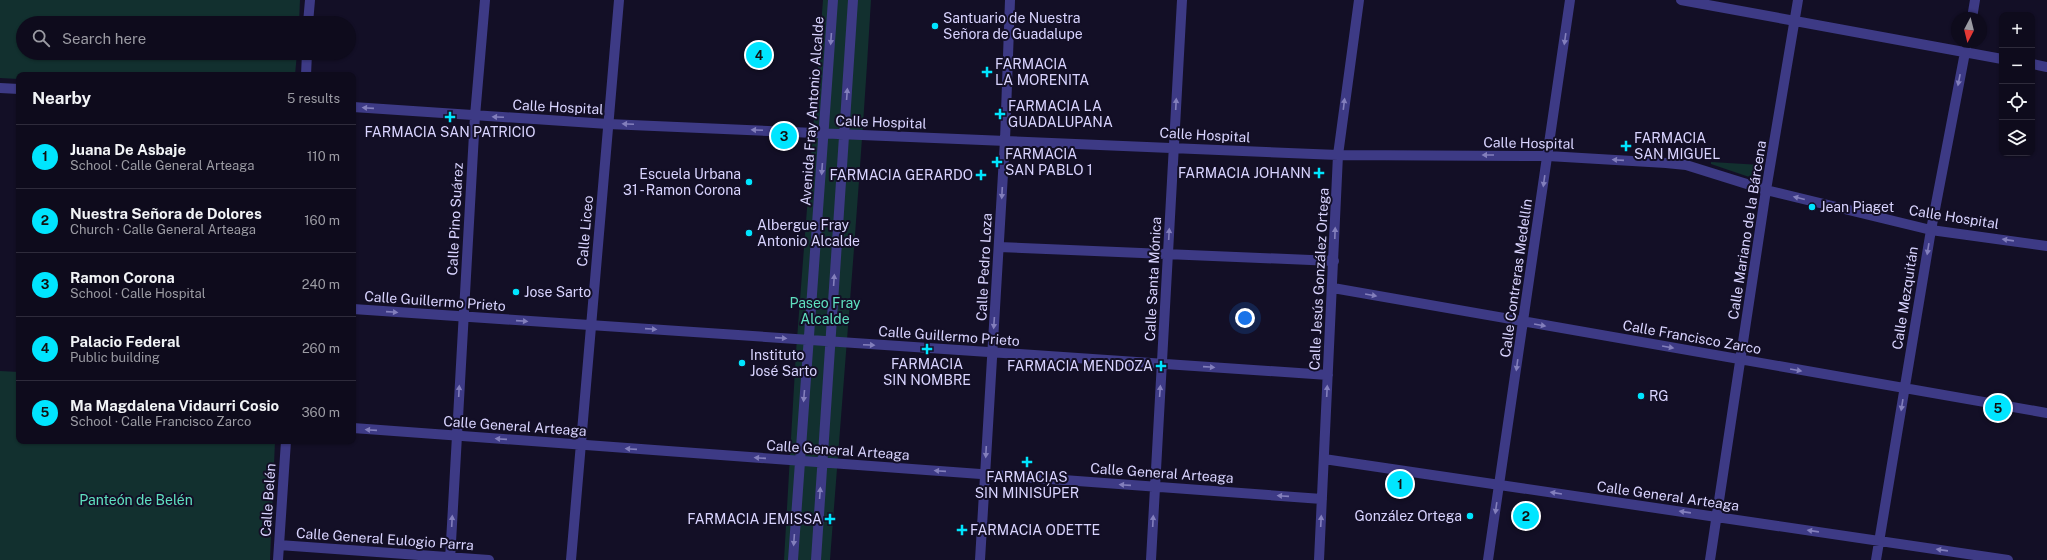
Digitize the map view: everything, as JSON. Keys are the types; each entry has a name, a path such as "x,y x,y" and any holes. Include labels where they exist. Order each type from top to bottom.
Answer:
{"street":[{"path":"309,16 310,0"},
{"name":"Calle Pino Suárez","path":"450,559 475,116 485,0"},
{"name":"Calle Liceo","path":"571,560 619,0"},
{"name":"Avenida Fray Antonio Alcalde","path":"793,560 833,0"},
{"path":"816,560 853,0"},
{"name":"Calle Pedro Loza","path":"980,560 1005,140 1010,0"},
{"name":"Calle Santa Mónica","path":"1151,560 1182,0"},
{"name":"Calle Jesús González Ortega","path":"1319,560 1333,288 1338,155 1359,0"},
{"name":"Calle Contreras Medellín","path":"1488,560 1570,0"},
{"path":"1681,0 1795,21 1951,45"},
{"name":"Calle Mariano de la Bárcena","path":"1710,560 1766,190 1798,0"},
{"path":"1973,12 1975,0"},
{"name":"Calle Mezquitán","path":"1876,560 1931,230 1966,48"},
{"path":"1969,48 1999,58"},
{"path":"306,72 307,60"},
{"path":"2035,65 2047,67"},
{"path":"0,88 16,89"},
{"name":"Calle Hospital","path":"356,107 608,124 1338,155 1548,156 1686,165 1766,190 1931,230 2047,246"},
{"path":"999,247 1334,261"},
{"name":"Calle Francisco Zarco","path":"1333,288 2047,413"},
{"name":"Calle Guillermo Prieto","path":"356,309 1328,375"},
{"name":"Calle General Arteaga","path":"356,428 1322,499"},
{"name":"Calle Belén","path":"278,560 286,444"},
{"name":"Calle General Arteaga","path":"1324,459 2008,560"},
{"name":"Calle General Eulogio Parra","path":"279,545 450,559 489,560"}],"green space":[{"path":"0,0 300,0 299,16 16,16 16,60 296,60 295,72 16,72 16,79 0,78"},
{"name":"Paseo Fray Alcalde","path":"823,0 871,0 862,140 830,560 784,560 796,352"},
{"path":"1711,162 1761,165 1758,180 1711,164"},
{"name":"Panteón de Belén","path":"0,371 16,372 16,444 275,444 270,560 0,560"}],"place":[{"name":"Santuario de Nuestra Señora de Guadalupe","path":"935,26"},
{"name":"Palacio Federal","path":"759,55"},
{"name":"FARMACIA LA MORENITA","path":"987,72"},
{"name":"FARMACIA LA GUADALUPANA","path":"1000,114"},
{"name":"FARMACIA SAN PATRICIO","path":"450,117"},
{"name":"Ramon Corona","path":"784,136"},
{"name":"FARMACIA SAN MIGUEL","path":"1626,146"},
{"name":"FARMACIA SAN PABLO 1","path":"997,162"},
{"name":"FARMACIA JOHANN","path":"1319,173"},
{"name":"FARMACIA GERARDO","path":"981,175"},
{"name":"Escuela Urbana 31 - Ramon Corona","path":"749,182"},
{"name":"Jean Piaget","path":"1812,207"},
{"name":"Albergue Fray Antonio Alcalde","path":"749,233"},
{"name":"Jose Sarto","path":"516,292"},
{"name":"FARMACIA SIN NOMBRE","path":"927,349"},
{"name":"Instituto José Sarto","path":"742,363"},
{"name":"FARMACIA MENDOZA","path":"1161,366"},
{"name":"RG","path":"1641,396"},
{"name":"Ma Magdalena Vidaurri Cosio","path":"1998,408"},
{"name":"FARMACIAS SIN MINISÚPER","path":"1027,462"},
{"name":"Juana De Asbaje","path":"1400,484"},
{"name":"González Ortega","path":"1470,516"},
{"name":"Nuestra Señora de Dolores","path":"1526,516"},
{"name":"FARMACIA JEMISSA","path":"830,519"},
{"name":"FARMACIA ODETTE","path":"962,530"}]}
